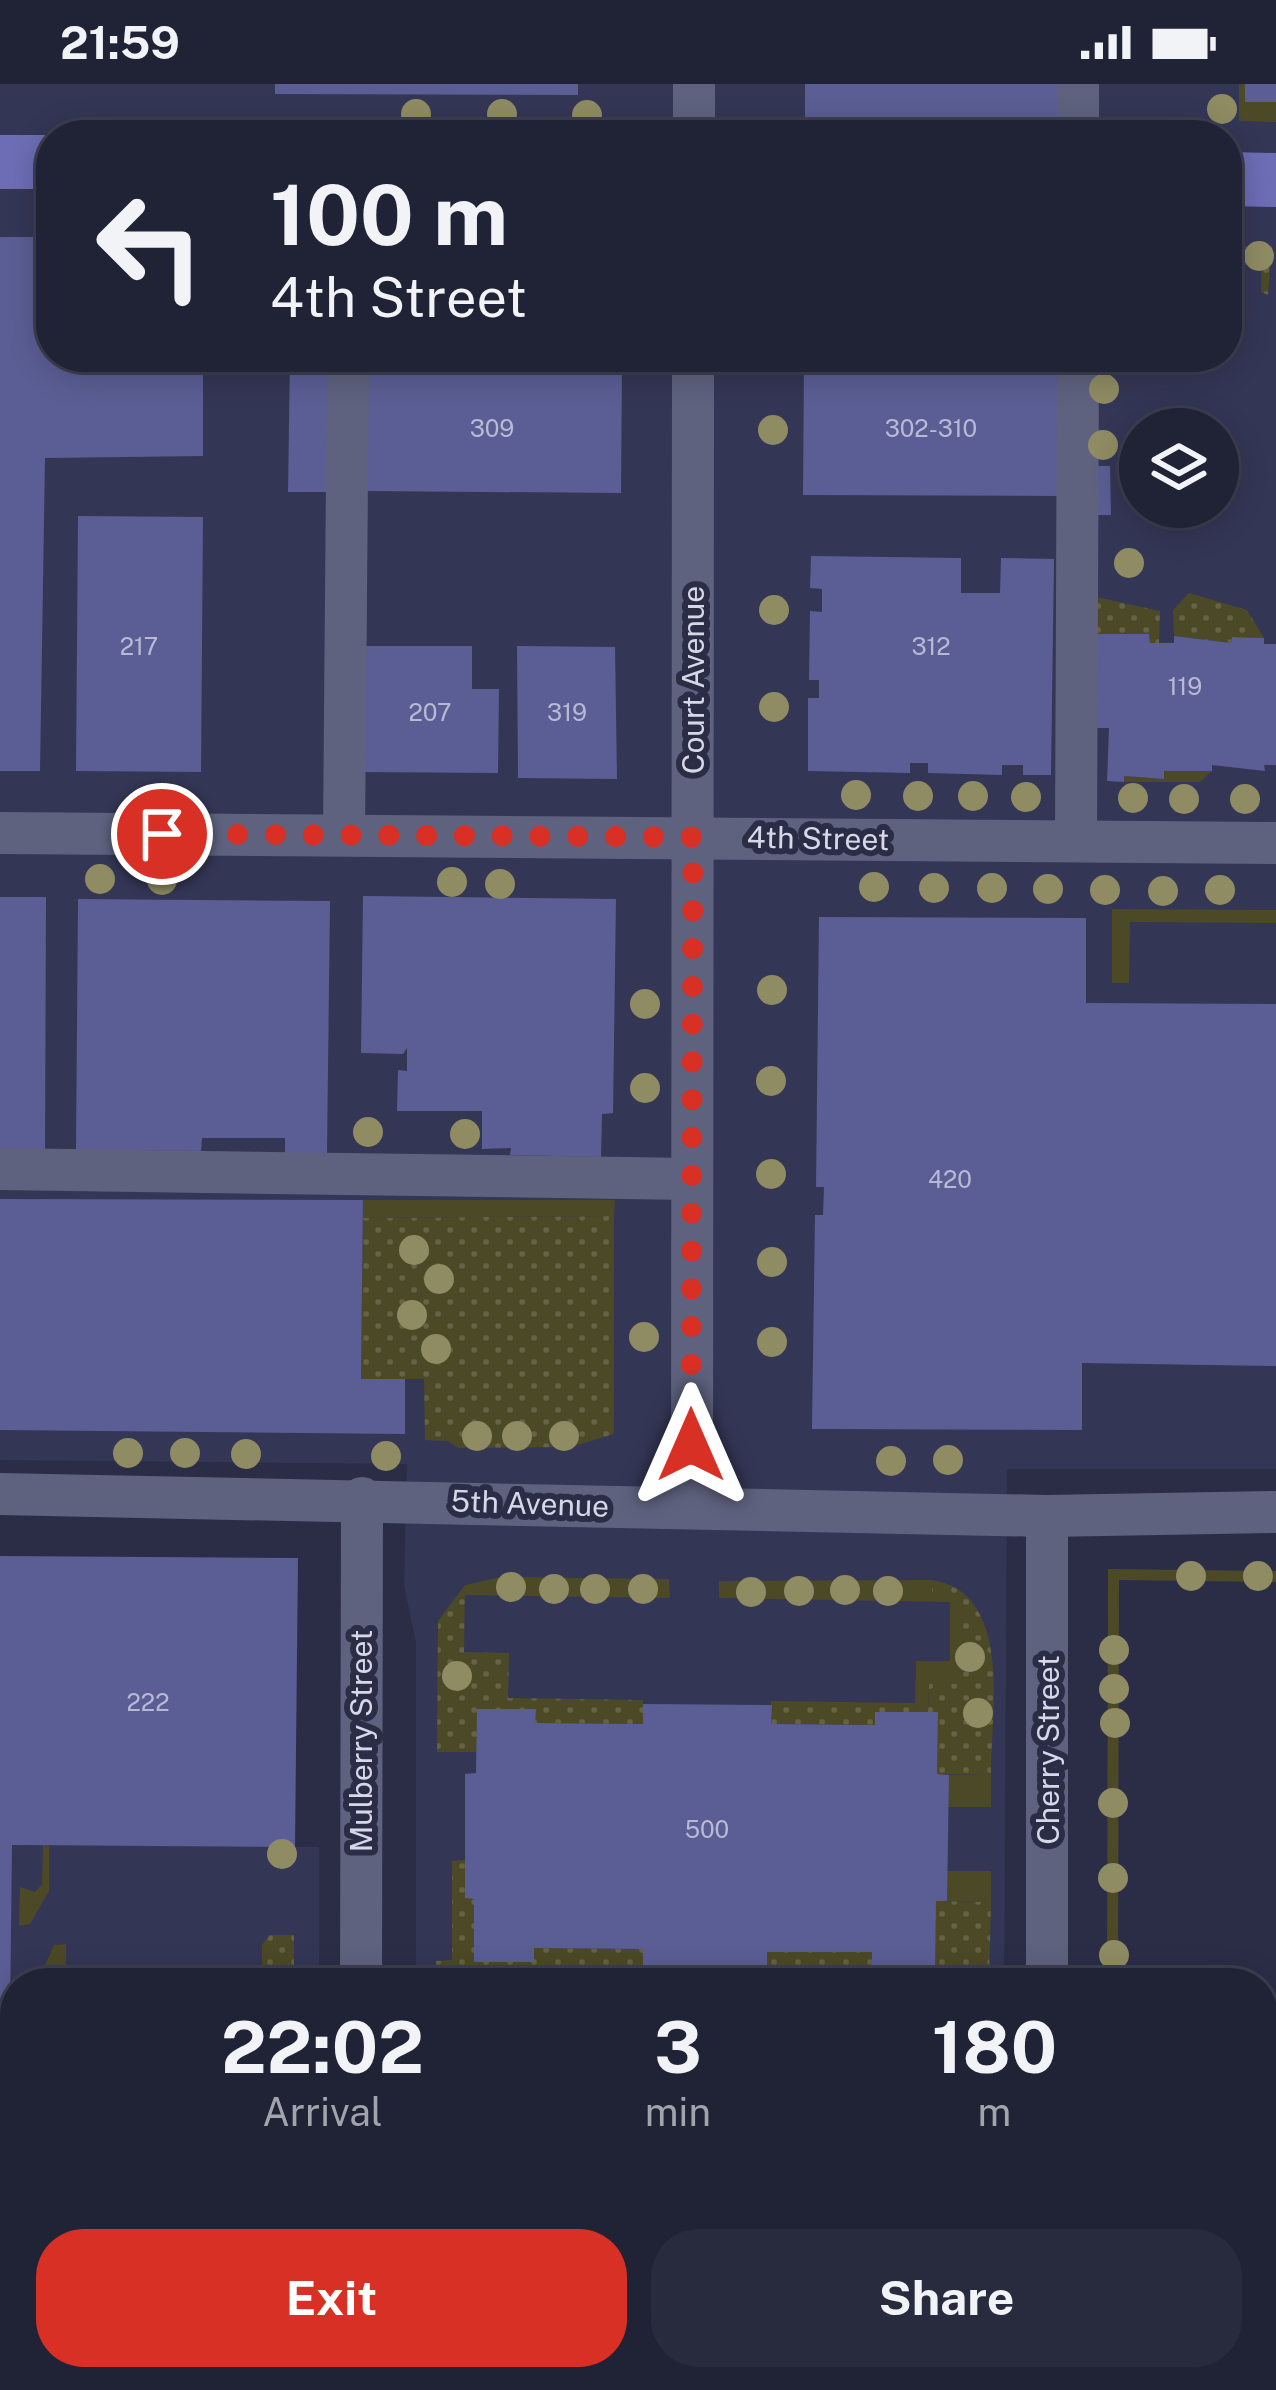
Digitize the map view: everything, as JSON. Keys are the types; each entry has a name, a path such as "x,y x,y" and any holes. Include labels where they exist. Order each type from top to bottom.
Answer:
{"main road":[{"path":"0,162 36,162"},
{"path":"1242,179 1276,180"}],"street":[{"path":"694,84 694,120"},
{"path":"1078,84 1078,120"},
{"path":"344,835 348,372"},
{"name":"Court Avenue","path":"692,1507 693,372"},
{"path":"1076,841 1078,372"},
{"name":"4th Street","path":"0,833 1276,843"},
{"path":"0,1168 692,1179"},
{"name":"5th Avenue","path":"0,1494 1048,1516 1276,1512"},
{"name":"Mulberry Street","path":"361,1968 362,1498"},
{"name":"Cherry Street","path":"1047,1968 1048,1516"}],"shaded area":[{"path":"0,84 1276,84 1276,1469 1007,1469 1004,1968 416,1968 416,1643 404,1585 407,1464 0,1460"},
{"path":"1239,84 1245,84 1245,102 1276,102 1276,122 1239,120"},
{"path":"1242,246 1272,246 1268,295 1261,292 1261,265 1242,265"},
{"path":"1189,593 1247,610 1264,638 1232,637 1231,643 1174,636 1173,610"},
{"path":"1096,597 1160,611 1159,643 1150,643 1149,634 1095,634"},
{"path":"1164,771 1212,771 1200,782 1124,782 1124,776 1164,779"},
{"path":"1112,909 1276,910 1276,923 1130,922 1129,983 1112,983"},
{"path":"363,1200 615,1200 614,1216 363,1218"},
{"path":"614,1216 614,1434 571,1447 458,1448 448,1441 425,1440 424,1379 361,1379 363,1218"},
{"path":"1108,1569 1276,1571 1276,1582 1119,1580 1118,1968 1107,1968"},
{"path":"501,1577 669,1579 670,1598 465,1595 465,1585"},
{"path":"932,1580 958,1590 976,1607 987,1631 994,1690 991,1775 937,1774 938,1713 928,1712 929,1684 958,1683 958,1595 932,1595"},
{"path":"932,1580 932,1594 958,1594 958,1684 929,1684 928,1712 915,1712 916,1661 950,1661 950,1602 719,1598 719,1581"},
{"path":"465,1585 464,1652 509,1653 508,1698 643,1700 643,1724 535,1723 535,1709 478,1709 477,1752 437,1752 438,1621"},
{"path":"771,1701 915,1703 915,1712 876,1712 875,1725 771,1724"},
{"path":"949,1775 991,1775 991,1807 948,1807"},
{"path":"0,1845 319,1847 319,1968 0,1968"},
{"path":"43,1845 49,1846 49,1891 30,1924 19,1926 20,1887 35,1892 42,1884"},
{"path":"465,1860 465,1897 474,1899 475,1962 533,1962 534,1948 643,1949 643,1968 436,1968 436,1961 452,1960 452,1861"},
{"path":"947,1871 991,1871 991,1902 947,1901"},
{"path":"936,1901 991,1902 989,1968 766,1968 767,1952 872,1952 872,1966"},
{"path":"270,1935 294,1935 294,1968 262,1968 262,1945"},
{"path":"66,1944 66,1968 46,1968 54,1945"}],"building":[{"path":"275,84 578,84 578,95 275,94"},
{"path":"805,84 1060,84 1059,118 805,117"},
{"path":"1245,84 1276,84 1276,102 1245,102"},
{"path":"0,237 36,237 36,372 203,372 203,456 45,458 40,771 0,771"},
{"path":"290,372 330,372 328,492 288,492"},
{"path":"364,372 622,372 621,493 363,491"},
{"path":"804,372 1059,372 1058,496 803,495"},
{"path":"1089,466 1110,466 1111,515 1089,515"},
{"path":"78,516 203,517 201,772 76,771"},
{"path":"811,556 961,558 961,593 1000,593 1001,558 1054,559 1051,775 1023,775 1023,765 1002,765 1002,775 928,773 928,763 910,763 910,773 808,771 808,698 819,698 819,680 809,680 810,611 822,612 822,589 810,588"},
{"path":"1095,634 1149,634 1150,643 1174,643 1174,636 1231,643 1232,637 1264,638 1264,644 1276,644 1276,765 1264,765 1265,771 1212,765 1212,771 1164,771 1164,779 1124,776 1124,782 1107,781 1109,728 1094,728"},
{"path":"362,646 472,646 472,689 499,689 498,773 361,772"},
{"path":"517,646 615,647 617,779 518,778"},
{"path":"363,896 616,899 613,1113 602,1114 601,1157 510,1155 511,1148 482,1149 482,1111 397,1111 398,1070 407,1071 407,1048 403,1054 361,1053"},
{"path":"0,897 46,897 45,1151 0,1151"},
{"path":"78,899 330,901 327,1153 285,1153 285,1138 202,1138 201,1151 76,1150"},
{"path":"819,917 1086,918 1086,1003 1276,1004 1276,1366 1082,1363 1082,1430 812,1429 815,1215 823,1215 824,1187 816,1187"},
{"path":"0,1199 363,1200 361,1379 405,1379 405,1434 0,1430"},
{"path":"0,1556 298,1558 295,1847 12,1845 11,1968 0,1968"},
{"path":"643,1704 772,1705 771,1724 875,1725 875,1712 938,1712 937,1774 949,1775 947,1901 936,1901 935,1967 872,1966 872,1952 767,1952 767,1968 643,1968 643,1949 534,1948 534,1962 474,1962 474,1899 465,1898 465,1774 476,1773 477,1709 536,1709 535,1723 643,1724"}],"route":[{"path":"162,834 693,837 691,1445"}]}
